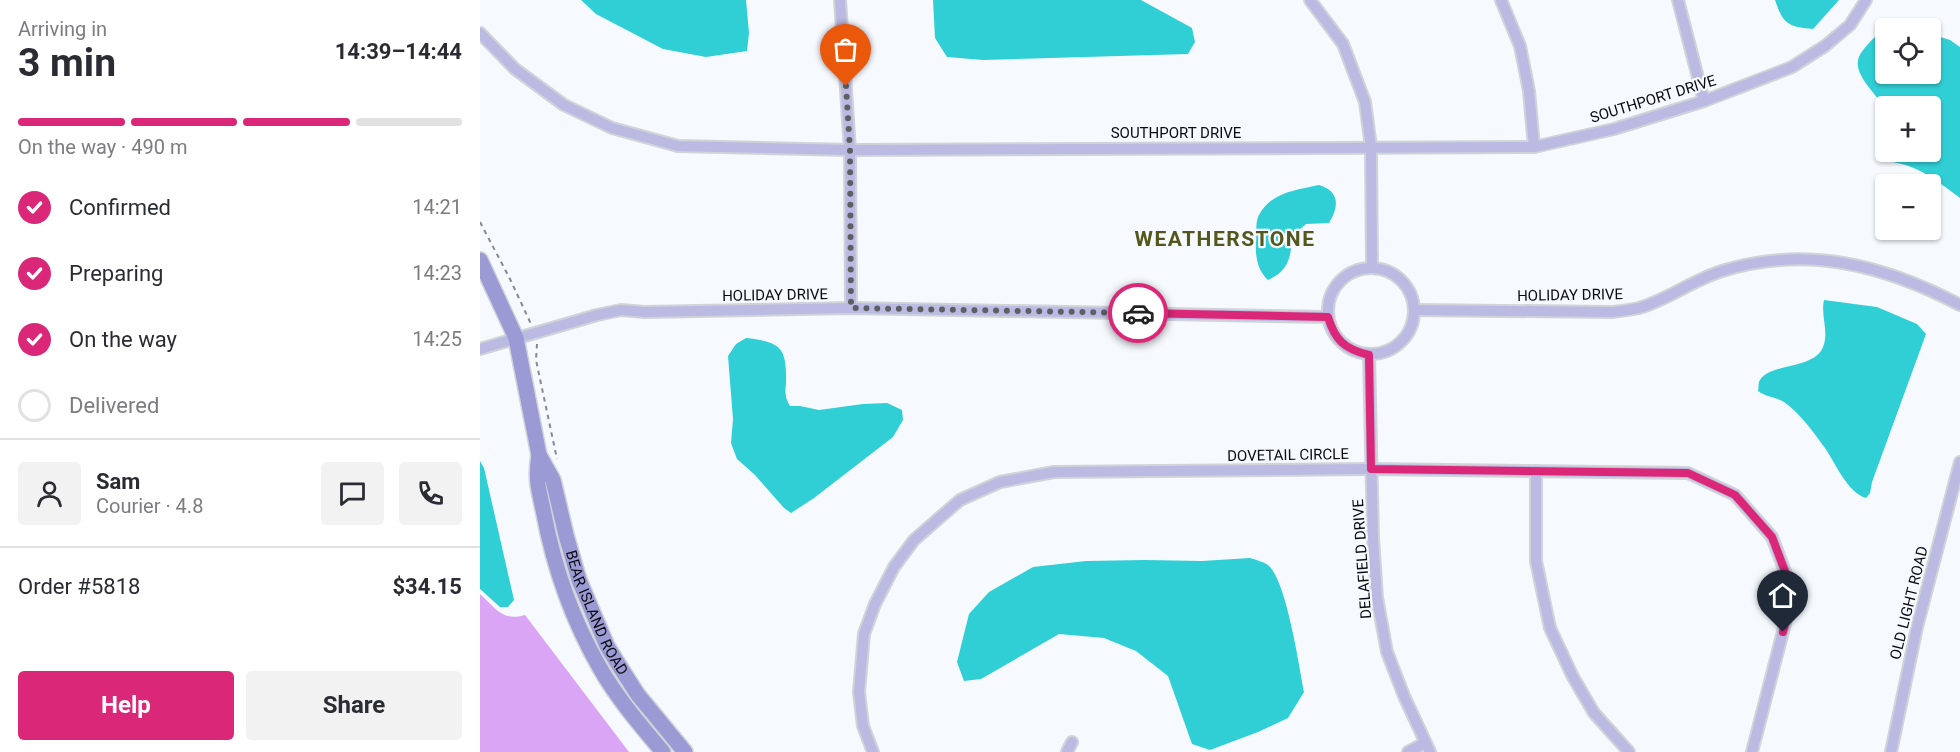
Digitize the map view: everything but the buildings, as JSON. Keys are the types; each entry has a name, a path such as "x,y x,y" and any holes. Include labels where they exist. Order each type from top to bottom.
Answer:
{"street":[{"path":"840,0 850,150 851,308"},
{"path":"1310,0 1344,44 1365,102 1371,147 1372,267"},
{"path":"1501,0 1520,46 1529,91 1534,147"},
{"path":"1678,0 1704,101"},
{"name":"SOUTHPORT DRIVE","path":"480,33 515,69 564,105 612,128 678,146 850,150 1534,147 1614,129 1704,101 1792,68 1825,46 1850,25 1866,0"},
{"name":"HOLIDAY DRIVE","path":"1414,310 1612,312 1639,308 1694,281 1722,271 1753,263 1786,259 1852,263 1874,268 1960,304"},
{"name":"BEAR ISLAND ROAD","path":"480,260 516,338 539,455 553,480 579,580 607,646 638,695 685,752"},
{"path":"1372,267 1386,271 1404,284 1411,297 1414,310 1411,328 1398,345 1385,352 1369,355 1346,347 1332,332 1328,317 1330,295 1341,279 1354,271 1372,267"},
{"name":"HOLIDAY DRIVE","path":"480,349 621,310 645,312 851,308 1328,317"},
{"name":"DELAFIELD DRIVE","path":"1369,355 1377,598 1387,652 1427,748"},
{"name":"BEAR ISLAND ROAD","path":"539,455 536,476 548,538 571,607 601,669 637,721 663,752"},
{"name":"OLD LIGHT ROAD","path":"1891,752 1917,627 1960,462"},
{"name":"DOVETAIL CIRCLE","path":"873,752 863,726 859,692 864,634 875,604 894,567 914,540 960,500 1000,482 1053,472 1371,469 1688,473 1735,495 1772,537 1786,574 1788,612 1752,752"},
{"path":"1536,471 1536,561 1550,628 1572,677 1594,713 1629,752"},
{"path":"1408,752 1427,748"}],"path":[{"path":"480,222 510,279 538,346 536,360 557,459"}],"shaded area":[{"path":"480,594 495,609 505,615 517,617 525,615 629,752 480,752"}],"water":[{"path":"581,0 746,0 749,33 747,51 706,57 663,49 596,14"},
{"path":"933,0 1141,0 1192,28 1195,42 1188,54 983,60 947,57 935,38"},
{"path":"1775,0 1839,0 1813,29 1788,23"},
{"path":"1875,37 1875,84 1941,84 1941,37 1960,47 1960,198 1941,184 1941,174 1925,174 1909,166 1893,162 1941,162 1941,96 1876,96 1858,68 1861,53"},
{"path":"1319,185 1331,191 1336,200 1335,211 1329,223 1306,224 1293,235 1288,262 1281,272 1268,280 1257,258 1259,215 1270,201 1285,193"},
{"path":"1824,300 1877,307 1917,324 1926,334 1870,493 1866,498 1853,490 1842,477 1825,448 1796,412 1784,402 1758,391 1759,382 1763,376 1807,361 1821,351 1825,339"},
{"path":"746,338 767,342 780,348 785,361 786,395 790,406 819,410 887,403 902,410 903,420 893,437 791,513 737,459 731,443 733,419 728,356 736,344"},
{"path":"480,461 484,468 514,600 508,607 500,607 480,589"},
{"path":"1250,558 1270,567 1282,591 1292,626 1304,692 1288,718 1258,732 1210,750 1192,744 1168,676 1136,651 1104,638 1059,634 981,679 964,681 957,662 969,614 989,592 1033,567 1086,561 1202,561"}],"way so far":[{"path":"846,86 850,150 851,308 1138,313"}],"district":[{"name":"WEATHERSTONE","path":"1225,239"}],"route":[{"path":"1138,313 1328,317 1332,332 1346,347 1369,355 1371,469 1688,473 1735,495 1772,537 1786,574 1788,612 1783,632"}]}
